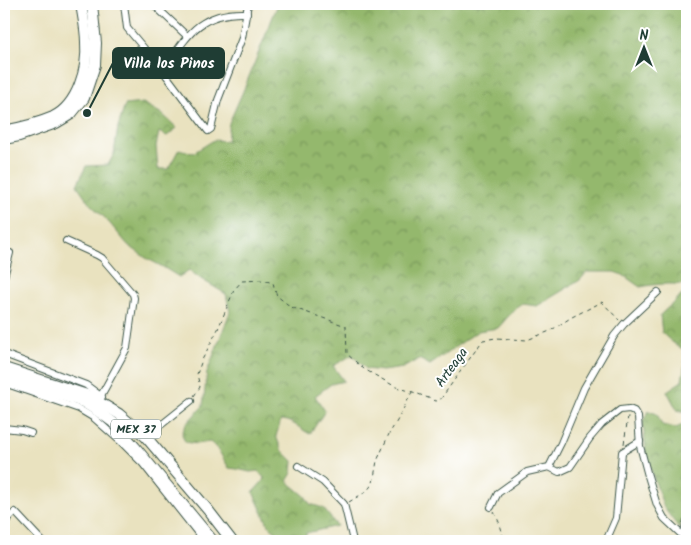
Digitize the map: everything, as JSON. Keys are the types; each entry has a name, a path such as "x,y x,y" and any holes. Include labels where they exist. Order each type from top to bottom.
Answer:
{"main road":[{"path":"4,131 53,117 66,107 78,91 85,67 87,44 81,4"},
{"path":"4,139 19,136 56,123 71,114 84,98 95,65 96,43 92,4"},
{"name":"MEX 37","path":"4,368 100,398 146,437 232,541"},
{"name":"MEX 37","path":"4,377 82,402 114,423 213,541"}],"street":[{"path":"124,4 127,28 163,71 208,131 211,130 218,100 242,38 248,4"},
{"path":"157,5 187,36"},
{"path":"163,71 187,36 196,27 225,14 247,13"},
{"path":"4,354 86,385 100,398 127,348 134,298 133,294 102,258 66,241"},
{"path":"4,277 10,253"},
{"path":"549,467 584,388 614,336 658,292"},
{"path":"4,383 79,409 94,418 120,440 143,464 204,541"},
{"path":"146,437 191,401"},
{"path":"491,507 498,493 527,472 549,467 559,472 570,467 602,424 620,410 629,409 634,411 638,417 640,441 657,505 664,518 684,539"},
{"path":"4,428 31,433"},
{"path":"606,541 616,518 622,452 640,441"},
{"path":"298,466 323,482 344,504 353,541"},
{"path":"4,523 15,512 42,541"},
{"path":"684,539 687,522"}],"path":[{"path":"191,401 200,387 196,374 234,290 242,280 263,280 273,283 277,296 291,307 346,326 347,354 364,369 388,383 413,392 389,434 377,461 373,483 358,498 344,504"},
{"name":"Arteaga","path":"413,392 436,401 440,400 483,340 496,338 527,340 550,331 572,316 602,302 624,324"},
{"path":"622,452 629,409"},
{"path":"491,507 500,523 502,541"}],"green space":[{"path":"278,4 687,4 687,412 677,410 667,391 682,381 685,363 684,350 662,333 660,315 683,294 686,285 663,284 640,287 623,275 614,272 587,272 580,280 537,306 523,304 514,310 498,328 478,331 430,365 419,359 403,368 382,371 366,369 352,355 333,366 344,381 331,384 315,396 325,411 310,434 292,423 281,420 276,436 281,449 293,461 292,473 287,481 305,496 310,504 323,508 337,526 306,533 305,541 281,541 276,531 269,526 253,492 265,479 258,471 250,472 229,468 217,448 210,442 196,444 185,442 182,434 186,424 203,406 207,372 230,312 226,294 189,270 179,277 128,245 106,219 91,205 77,185 86,166 108,165 114,154 118,127 125,105 143,103 162,114 177,128 167,136 159,132 156,146 158,169 168,169 179,149 193,153 214,140 227,141 229,123"},
{"path":"649,411 657,414 662,425 676,428 687,423 687,511 679,528 664,508 646,455 643,421"}],"place":[{"name":"Villa los Pinos","path":"87,113"}]}
